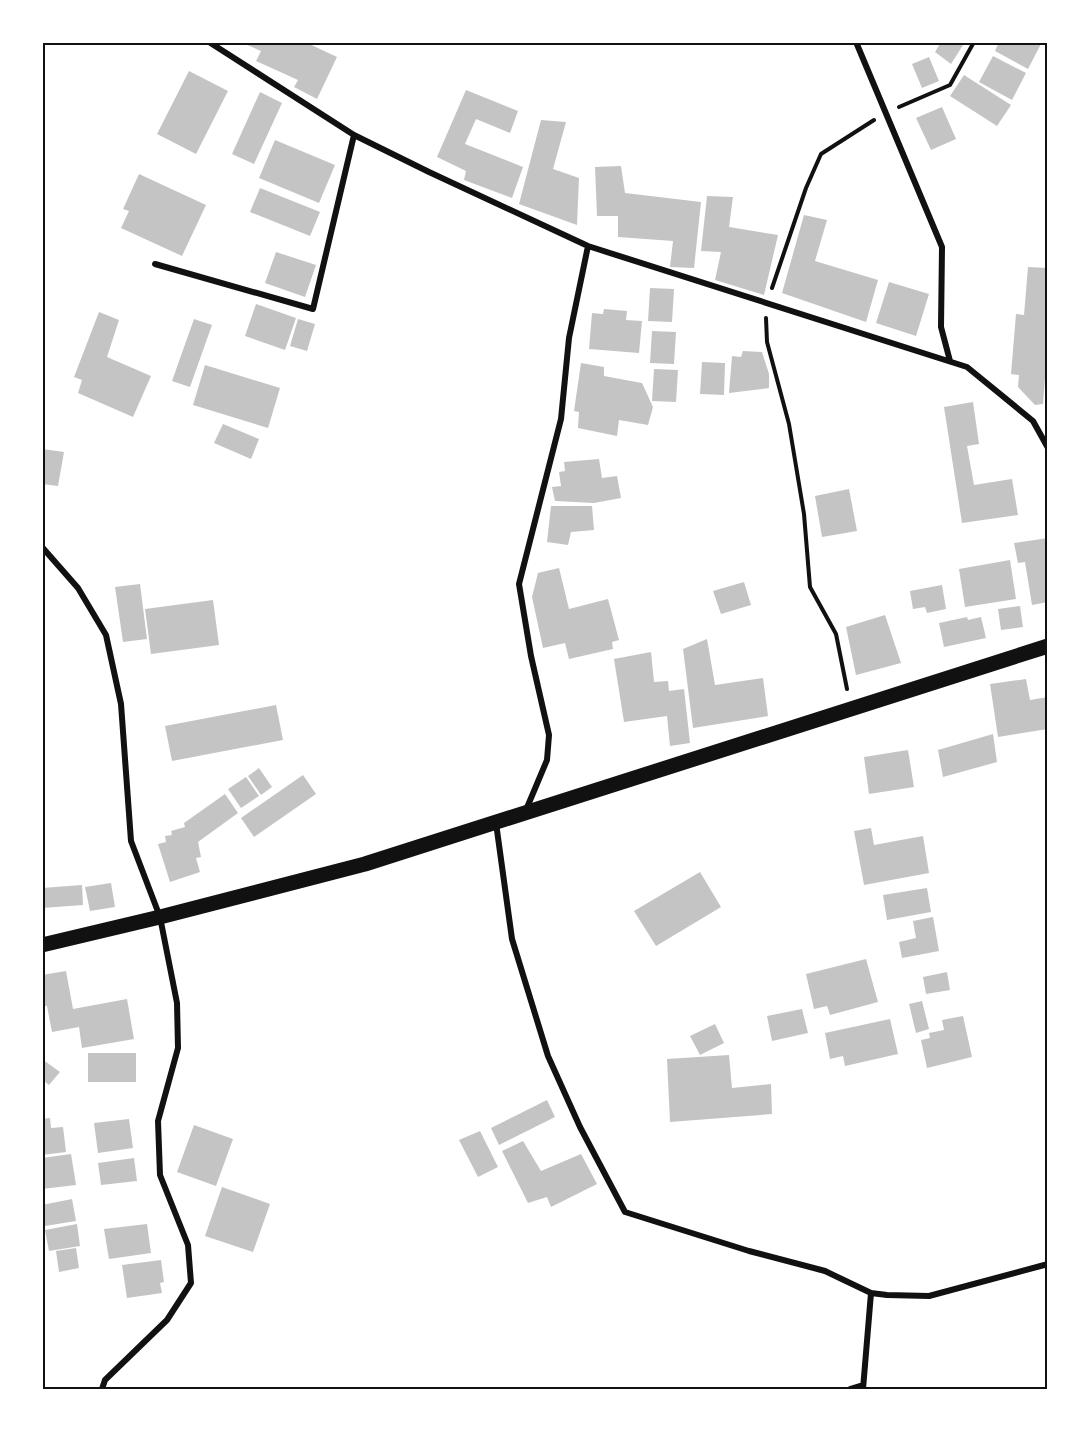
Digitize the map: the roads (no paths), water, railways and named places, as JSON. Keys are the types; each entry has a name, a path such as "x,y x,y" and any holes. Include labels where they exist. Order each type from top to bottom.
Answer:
{"main road":[{"path":"42,945 365,864 1048,646"}],"street":[{"path":"209,42 354,135 588,246 967,367 1033,421 1048,448"},
{"path":"856,42 942,247 941,327 950,361"},
{"path":"155,264 313,309 354,135"},
{"path":"525,813 547,760 549,735 531,656 519,584 561,419 569,338 588,246"},
{"path":"42,547 78,588 106,635 121,704 131,841 160,917 177,1003 178,1048 158,1121 160,1175 188,1245 191,1283 167,1320 105,1380 102,1389"},
{"path":"496,822 512,939 548,1056 580,1127 625,1212 749,1251 825,1271 872,1293 887,1295 929,1296 1048,1264"},
{"path":"850,1389 863,1387 872,1293"}]}
